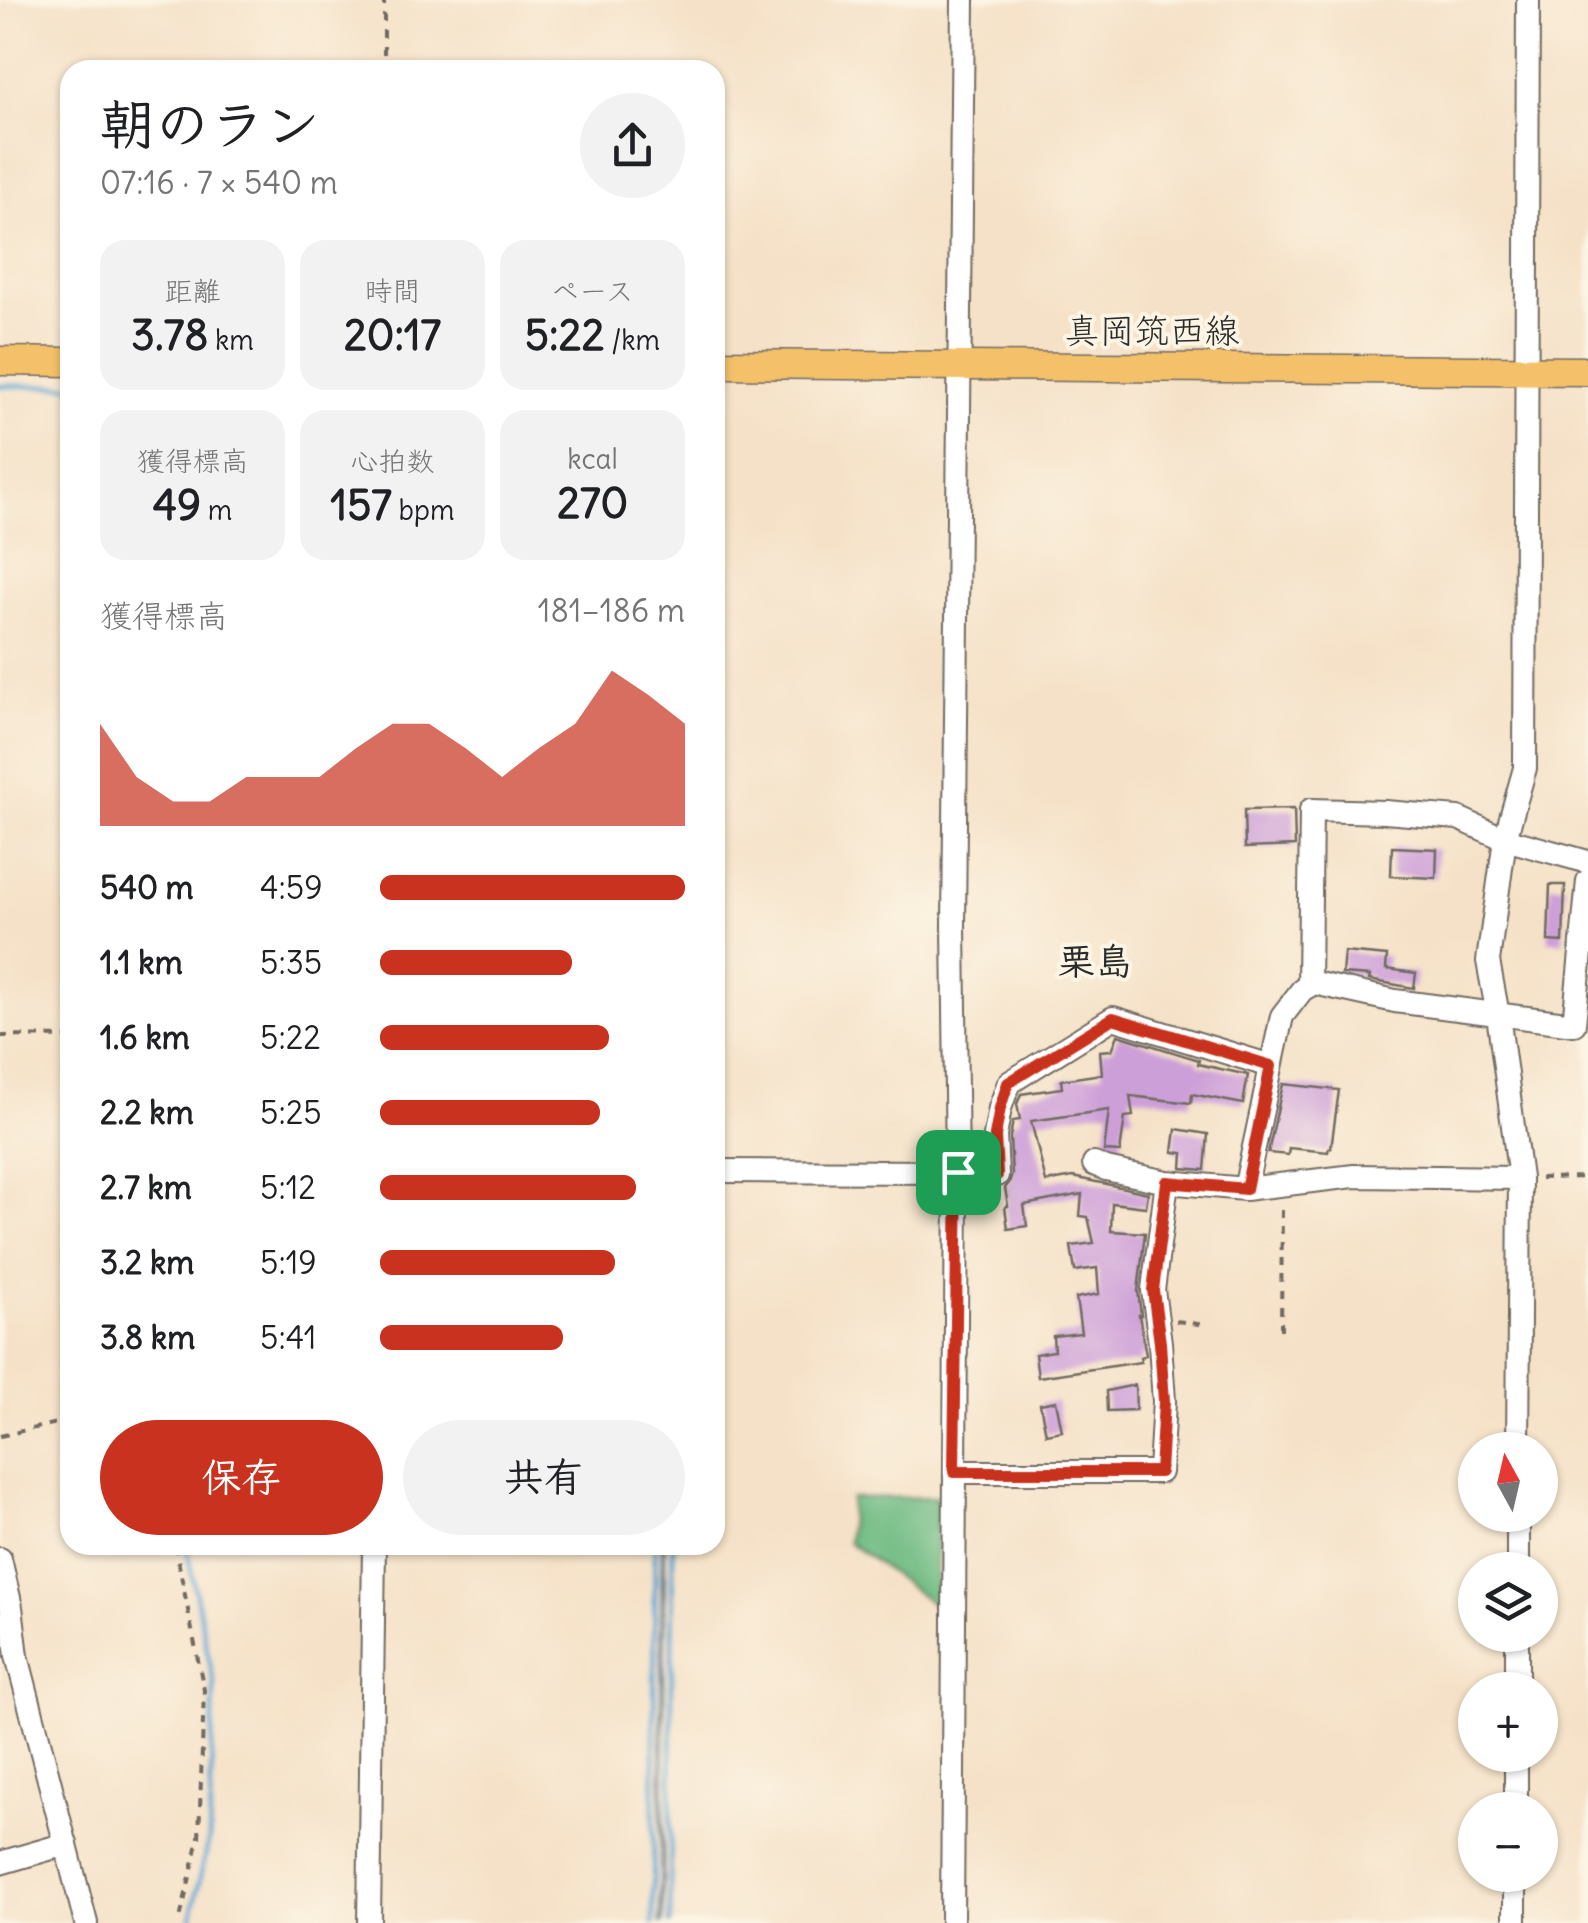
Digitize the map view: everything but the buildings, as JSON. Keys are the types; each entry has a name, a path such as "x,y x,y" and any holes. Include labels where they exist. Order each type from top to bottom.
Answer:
{"main road":[{"path":"0,362 60,362"},
{"name":"真岡筑西線","path":"725,364 1588,371"}],"street":[{"path":"952,1923 958,1172 954,926 963,0"},
{"path":"1518,1432 1520,1178 1488,960 1505,839 1526,768 1528,0"},
{"path":"1308,986 1311,810 1458,818 1505,839 1588,862"},
{"path":"1246,1189 1282,1016 1302,990 1314,982 1395,1001 1574,1024 1588,882"},
{"path":"725,1171 997,1175 995,1136 1008,1083 1113,1018 1271,1066"},
{"path":"1094,1164 1167,1182 1246,1189 1354,1176 1520,1178"},
{"path":"954,1472 1160,1472 1164,1401 1153,1290 1167,1182"},
{"path":"369,1923 374,1555"},
{"path":"0,1559 12,1607 17,1656 86,1923"},
{"path":"0,1863 66,1844"},
{"path":"1515,1923 1516,1892"}],"path":[{"path":"384,0 384,60"},
{"path":"0,1036 60,1038"},
{"path":"1520,1178 1588,1178"},
{"path":"1282,1185 1282,1330"},
{"path":"1158,1322 1206,1325"},
{"path":"0,1436 60,1422"},
{"path":"177,1555 204,1690 198,1839 179,1923"}],"green space":[{"path":"937,1497 936,1606 848,1542 851,1498"}],"water":[{"path":"662,1555 665,1555 663,1923"}],"waterway":[{"path":"0,386 60,386"},
{"path":"188,1555 214,1684 209,1839 190,1923"},
{"path":"653,1923 655,1555"},
{"path":"670,1923 673,1555"}],"district":[{"name":"栗島","path":"1095,961"}],"route":[{"path":"1113,1018 1271,1066 1246,1189 1167,1182 1153,1290 1164,1401 1160,1472 954,1472 958,1172 997,1175 995,1136 1008,1083 1113,1018"}]}
